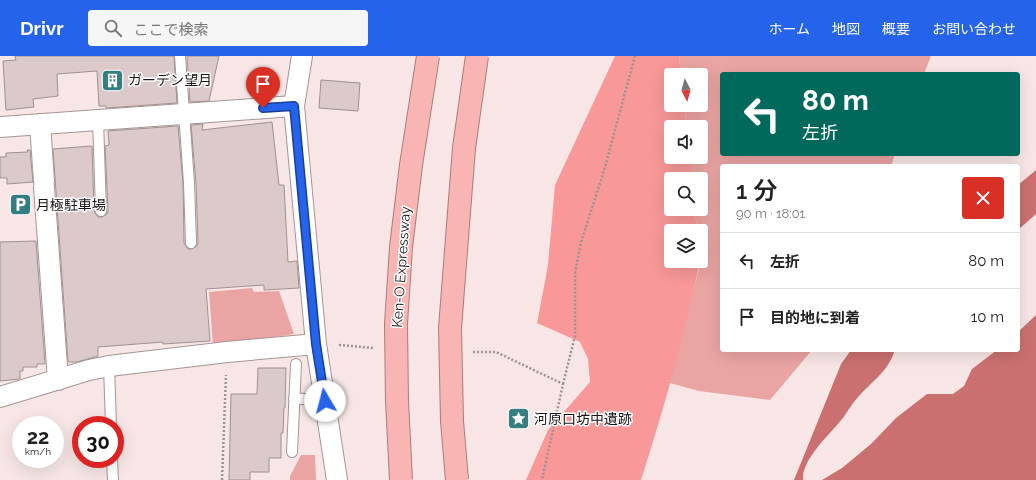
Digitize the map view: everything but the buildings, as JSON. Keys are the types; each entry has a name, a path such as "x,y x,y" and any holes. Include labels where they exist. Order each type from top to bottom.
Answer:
{"highway":[{"name":"Ken-O Expressway","path":"401,480 396,401 396,324 401,247 407,195 428,56"},
{"path":"457,480 452,421 450,328 464,148 477,56"}],"street":[{"path":"302,56 294,106 316,344 337,480"},
{"path":"0,127 294,106"},
{"path":"40,124 58,380"},
{"path":"0,397 89,370 109,366 227,352 316,344"}],"lane":[{"path":"180,56 185,114 191,243"},
{"path":"98,120 101,210"},
{"path":"292,452 296,364"},
{"path":"109,366 111,416"},
{"path":"294,398 325,401"},
{"path":"112,468 113,480"}],"path":[{"path":"563,384 575,336 575,273 581,242 604,171 635,56"},
{"path":"222,480 227,352"}],"shaded area":[{"path":"615,56 679,56 680,68 664,68 664,112 685,112 686,120 664,120 664,164 691,164 691,172 664,172 664,216 696,216 696,224 664,224 664,268 698,268 674,371 641,480 526,480 548,430 590,382 588,359 580,342 537,323 548,265 555,185"},
{"path":"679,56 931,56 925,72 720,72 720,156 894,156 892,164 720,164 720,352 810,352 770,400 699,391 670,383 699,268 708,268 708,224 696,224 696,216 708,216 708,172 691,172 691,164 708,164 708,120 686,120 685,112 708,112 708,68 680,68"},
{"path":"1036,170 1036,214 1020,228 1020,183"},
{"path":"252,288 254,292 279,291 294,334 246,342 213,345 209,292"},
{"path":"1036,315 1036,480 822,480 842,468 871,444 896,418 927,394 953,394 964,386 972,369 994,352 1020,352 1020,330"},
{"path":"850,352 894,352 892,358 880,375 857,398 843,418 818,447 807,464 803,480 794,480 841,364"},
{"path":"301,455 315,455 316,480 290,480 290,476"}],"place":[{"name":"ガーデン望月","path":"112,80"},
{"name":"月極駐車場","path":"21,205"},
{"name":"河原口坊中遺跡","path":"519,419"}],"route":[{"path":"263,108 294,106 316,344 325,401"}]}
